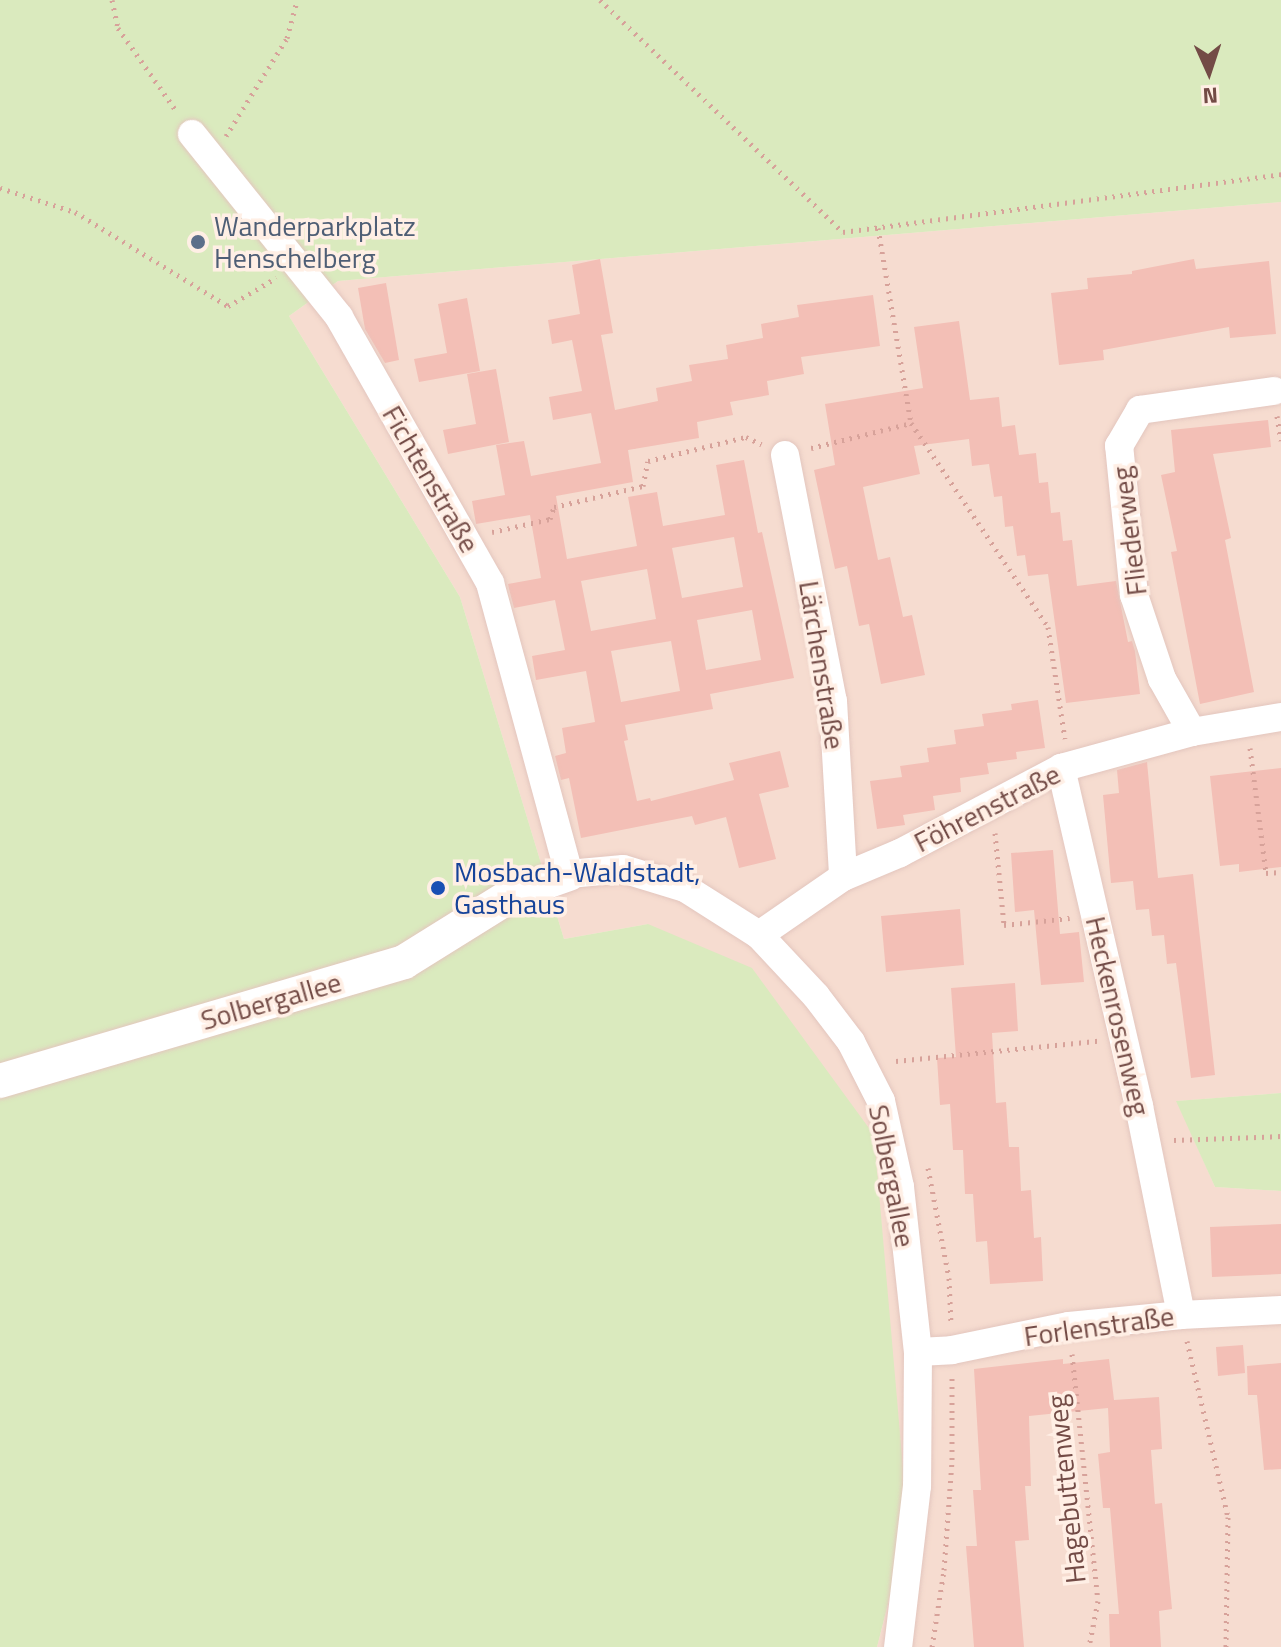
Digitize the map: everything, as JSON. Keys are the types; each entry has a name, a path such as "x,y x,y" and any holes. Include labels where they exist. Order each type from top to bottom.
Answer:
{"street":[{"name":"Fichtenstraße","path":"192,134 339,317 490,583 569,874"},
{"name":"Fliederweg","path":"1192,732 1162,679 1134,595 1119,446 1140,410 1274,391"},
{"name":"Lärchenstraße","path":"785,455 833,701 843,877"},
{"name":"Föhrenstraße","path":"759,935 843,877 900,853 1061,768 1192,732 1281,717"},
{"name":"Heckenrosenweg","path":"1061,768 1146,1141 1181,1315"},
{"name":"Solbergallee","path":"0,1081 404,962 515,893 569,874 623,869 685,888 759,935 816,996 851,1042 881,1101 900,1187 918,1352 917,1486 898,1647"},
{"name":"Forlenstraße","path":"918,1352 952,1350 1069,1326 1181,1315 1281,1310"}],"path":[{"path":"112,0 118,28 192,134"},
{"path":"213,158 287,38 297,0"},
{"path":"600,0 843,232 1281,174"},
{"path":"0,188 75,212 228,306 297,265"},
{"path":"878,228 911,423 1048,627 1066,738 1061,768"},
{"path":"464,538 550,519 554,507 643,486 648,461 746,437 785,455 911,423"},
{"path":"1247,723 1266,873 1281,872"},
{"path":"992,804 1004,925 1095,916"},
{"path":"896,1061 1123,1039"},
{"path":"1146,1141 1281,1136"},
{"path":"1181,1315 1228,1517 1226,1647"},
{"name":"Hagebuttenweg","path":"1069,1326 1098,1601 1089,1647"}],"shaded area":[{"path":"1281,202 1281,1093 1177,1101 1215,1187 1281,1191 1281,1647 877,1647 908,1525 648,924 564,939 460,597 289,316 338,281"}],"green space":[{"path":"0,0 1281,0 1281,202 338,281 289,316 460,597 564,939 648,924 752,968 874,1135 908,1525 877,1647 0,1647"},
{"path":"1281,1093 1281,1191 1215,1187 1176,1101"}],"building":[{"path":"600,259 613,333 601,335 615,410 658,401 656,388 692,381 689,365 728,359 726,345 763,338 761,324 799,317 797,305 873,295 880,346 801,357 804,374 767,381 769,395 730,402 733,415 697,422 699,438 628,450 633,482 556,496 567,559 637,546 628,497 657,492 663,526 725,515 716,465 744,460 758,533 762,532 794,678 710,694 713,709 625,725 628,740 624,741 637,801 650,798 651,801 734,780 729,763 780,751 789,787 759,794 776,859 739,868 726,817 695,825 692,816 581,838 569,778 561,780 555,756 566,753 562,728 595,722 586,671 536,680 532,656 565,650 555,600 514,608 509,589 508,584 541,578 530,515 476,524 472,501 505,495 496,445 524,441 531,476 601,463 591,413 553,420 549,397 582,391 572,340 552,344 548,320 580,314 572,265","holes":["734,537 743,587 682,598 672,548","647,569 656,619 591,631 581,581","752,610 761,660 706,670 697,620","671,641 680,691 621,702 611,651"]},
{"path":"1194,259 1196,269 1269,261 1276,334 1230,338 1229,327 1103,350 1104,360 1059,365 1051,293 1088,289 1087,278 1132,274 1132,271"},
{"path":"386,283 399,360 385,363 365,329 358,288"},
{"path":"467,298 480,371 419,382 414,359 447,353 438,304"},
{"path":"959,321 970,400 999,397 1002,427 1015,425 1019,455 1036,453 1039,483 1048,482 1051,513 1060,512 1063,541 1072,540 1077,586 1116,581 1128,642 1132,641 1135,651 1140,694 1066,703 1048,574 1028,576 1025,555 1017,556 1013,526 1005,527 1002,496 994,497 989,464 972,466 969,439 914,446 920,474 863,487 878,560 890,557 903,617 912,615 925,675 881,684 869,624 859,626 847,566 835,569 814,470 835,465 825,404 923,388 914,327"},
{"path":"496,369 509,442 448,454 443,430 476,424 467,374"},
{"path":"1268,420 1271,447 1213,454 1231,538 1225,540 1254,692 1200,704 1171,552 1177,551 1161,475 1175,472 1171,430"},
{"path":"1038,700 1045,748 1016,752 1017,759 987,763 989,774 960,778 961,792 933,796 935,810 903,815 905,825 877,829 870,781 902,777 900,766 929,762 927,748 956,744 954,730 984,726 982,714 1012,710 1011,704"},
{"path":"1147,762 1158,878 1193,874 1215,1075 1191,1078 1176,963 1167,964 1164,935 1152,936 1149,909 1136,910 1133,881 1111,883 1103,795 1119,793 1117,770"},
{"path":"1281,768 1281,867 1239,872 1239,864 1220,866 1210,776"},
{"path":"1053,850 1060,934 1079,932 1084,982 1041,985 1034,910 1015,912 1011,853"},
{"path":"960,909 964,965 886,972 881,916"},
{"path":"1015,983 1018,1031 992,1033 996,1103 1006,1102 1009,1147 1019,1147 1021,1191 1031,1190 1034,1238 1041,1237 1043,1281 990,1284 987,1241 976,1242 973,1194 965,1194 963,1150 953,1150 950,1104 940,1105 937,1058 956,1057 951,988"},
{"path":"1281,1224 1281,1274 1212,1277 1210,1227"},
{"path":"1243,1345 1245,1373 1218,1376 1216,1347"},
{"path":"1063,1359 1063,1364 1109,1359 1114,1400 1159,1397 1162,1449 1151,1450 1155,1504 1162,1503 1172,1609 1159,1611 1161,1647 1110,1647 1109,1614 1119,1614 1110,1508 1103,1508 1098,1454 1110,1452 1108,1408 1029,1416 1031,1486 1025,1486 1029,1540 1015,1541 1024,1647 974,1647 966,1546 977,1546 973,1490 981,1490 974,1369"},
{"path":"1281,1363 1281,1469 1264,1470 1257,1395 1248,1395 1247,1366"}],"place":[{"name":"Wanderparkplatz Henschelberg","path":"198,242"},
{"name":"Mosbach-Waldstadt, Gasthaus","path":"438,888"}]}
